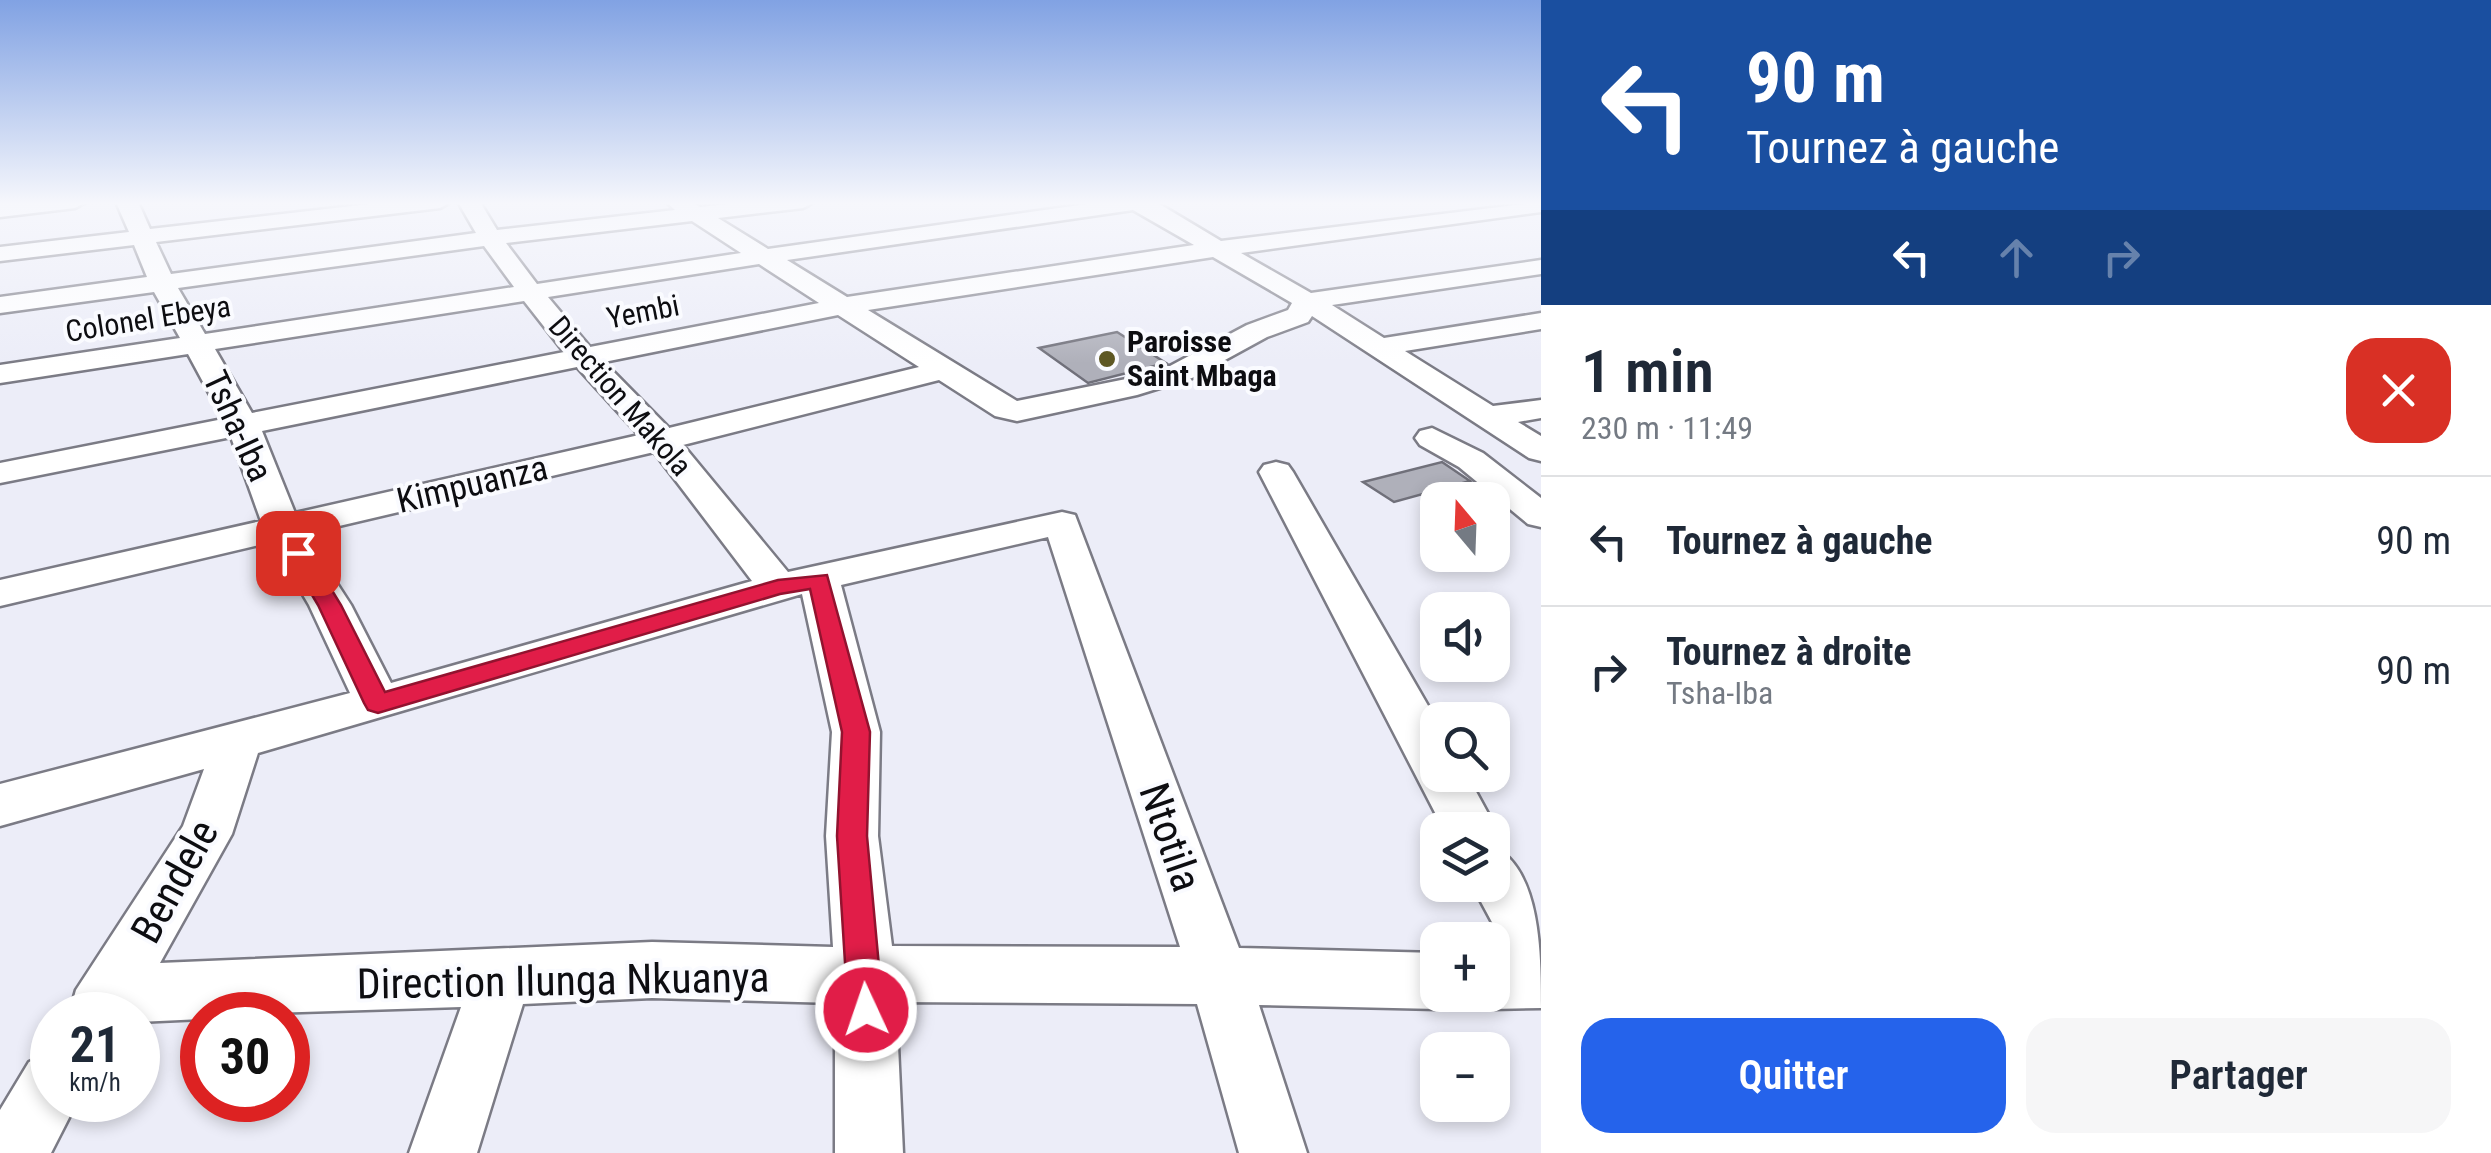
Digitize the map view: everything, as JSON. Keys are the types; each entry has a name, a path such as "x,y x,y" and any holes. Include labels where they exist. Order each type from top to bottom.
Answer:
{"street":[{"name":"Tsha-Iba","path":"149,256 242,425 282,528 330,605 378,703"},
{"path":"0,305 357,256"},
{"name":"Direction Makola","path":"504,256 583,357 798,584"},
{"path":"766,256 1006,409 1028,409 1138,386 1180,372 1258,331 1298,316 1307,301"},
{"name":"Colonel Ebeya","path":"0,374 766,256"},
{"name":"Yembi","path":"0,473 843,306 1167,256"},
{"path":"1230,256 1541,451"},
{"path":"1307,301 1541,267"},
{"path":"1379,348 1541,321"},
{"name":"Kimpuanza","path":"0,593 662,440 942,370"},
{"path":"1495,422 1491,416 1541,409"},
{"path":"1432,438 1471,460 1541,516"},
{"path":"1276,472 1420,737"},
{"name":"Ntotila","path":"798,584 1062,523 1218,975 1274,1153"},
{"path":"0,805 798,584 856,732 852,836 865,974 869,1153"},
{"name":"Bendele","path":"109,992 206,834 238,741"},
{"path":"1510,901 1541,956"},
{"name":"Direction Ilunga Nkuanya","path":"160,1000 652,970 1420,981"},
{"path":"443,1153 501,978"},
{"path":"1510,981 1541,980"},
{"path":"14,1153 31,1122"}],"building":[{"name":"Paroisse Saint Mbaga","path":"1117,332 1166,363 1088,383 1039,348"},
{"path":"1442,462 1470,481 1420,482 1420,495 1394,502 1363,482"}],"place":[{"name":"Paroisse Saint Mbaga","path":"1107,359"}],"route":[{"path":"298,553 330,605 378,703 778,587 819,580 856,732 852,836 866,1010"}]}
